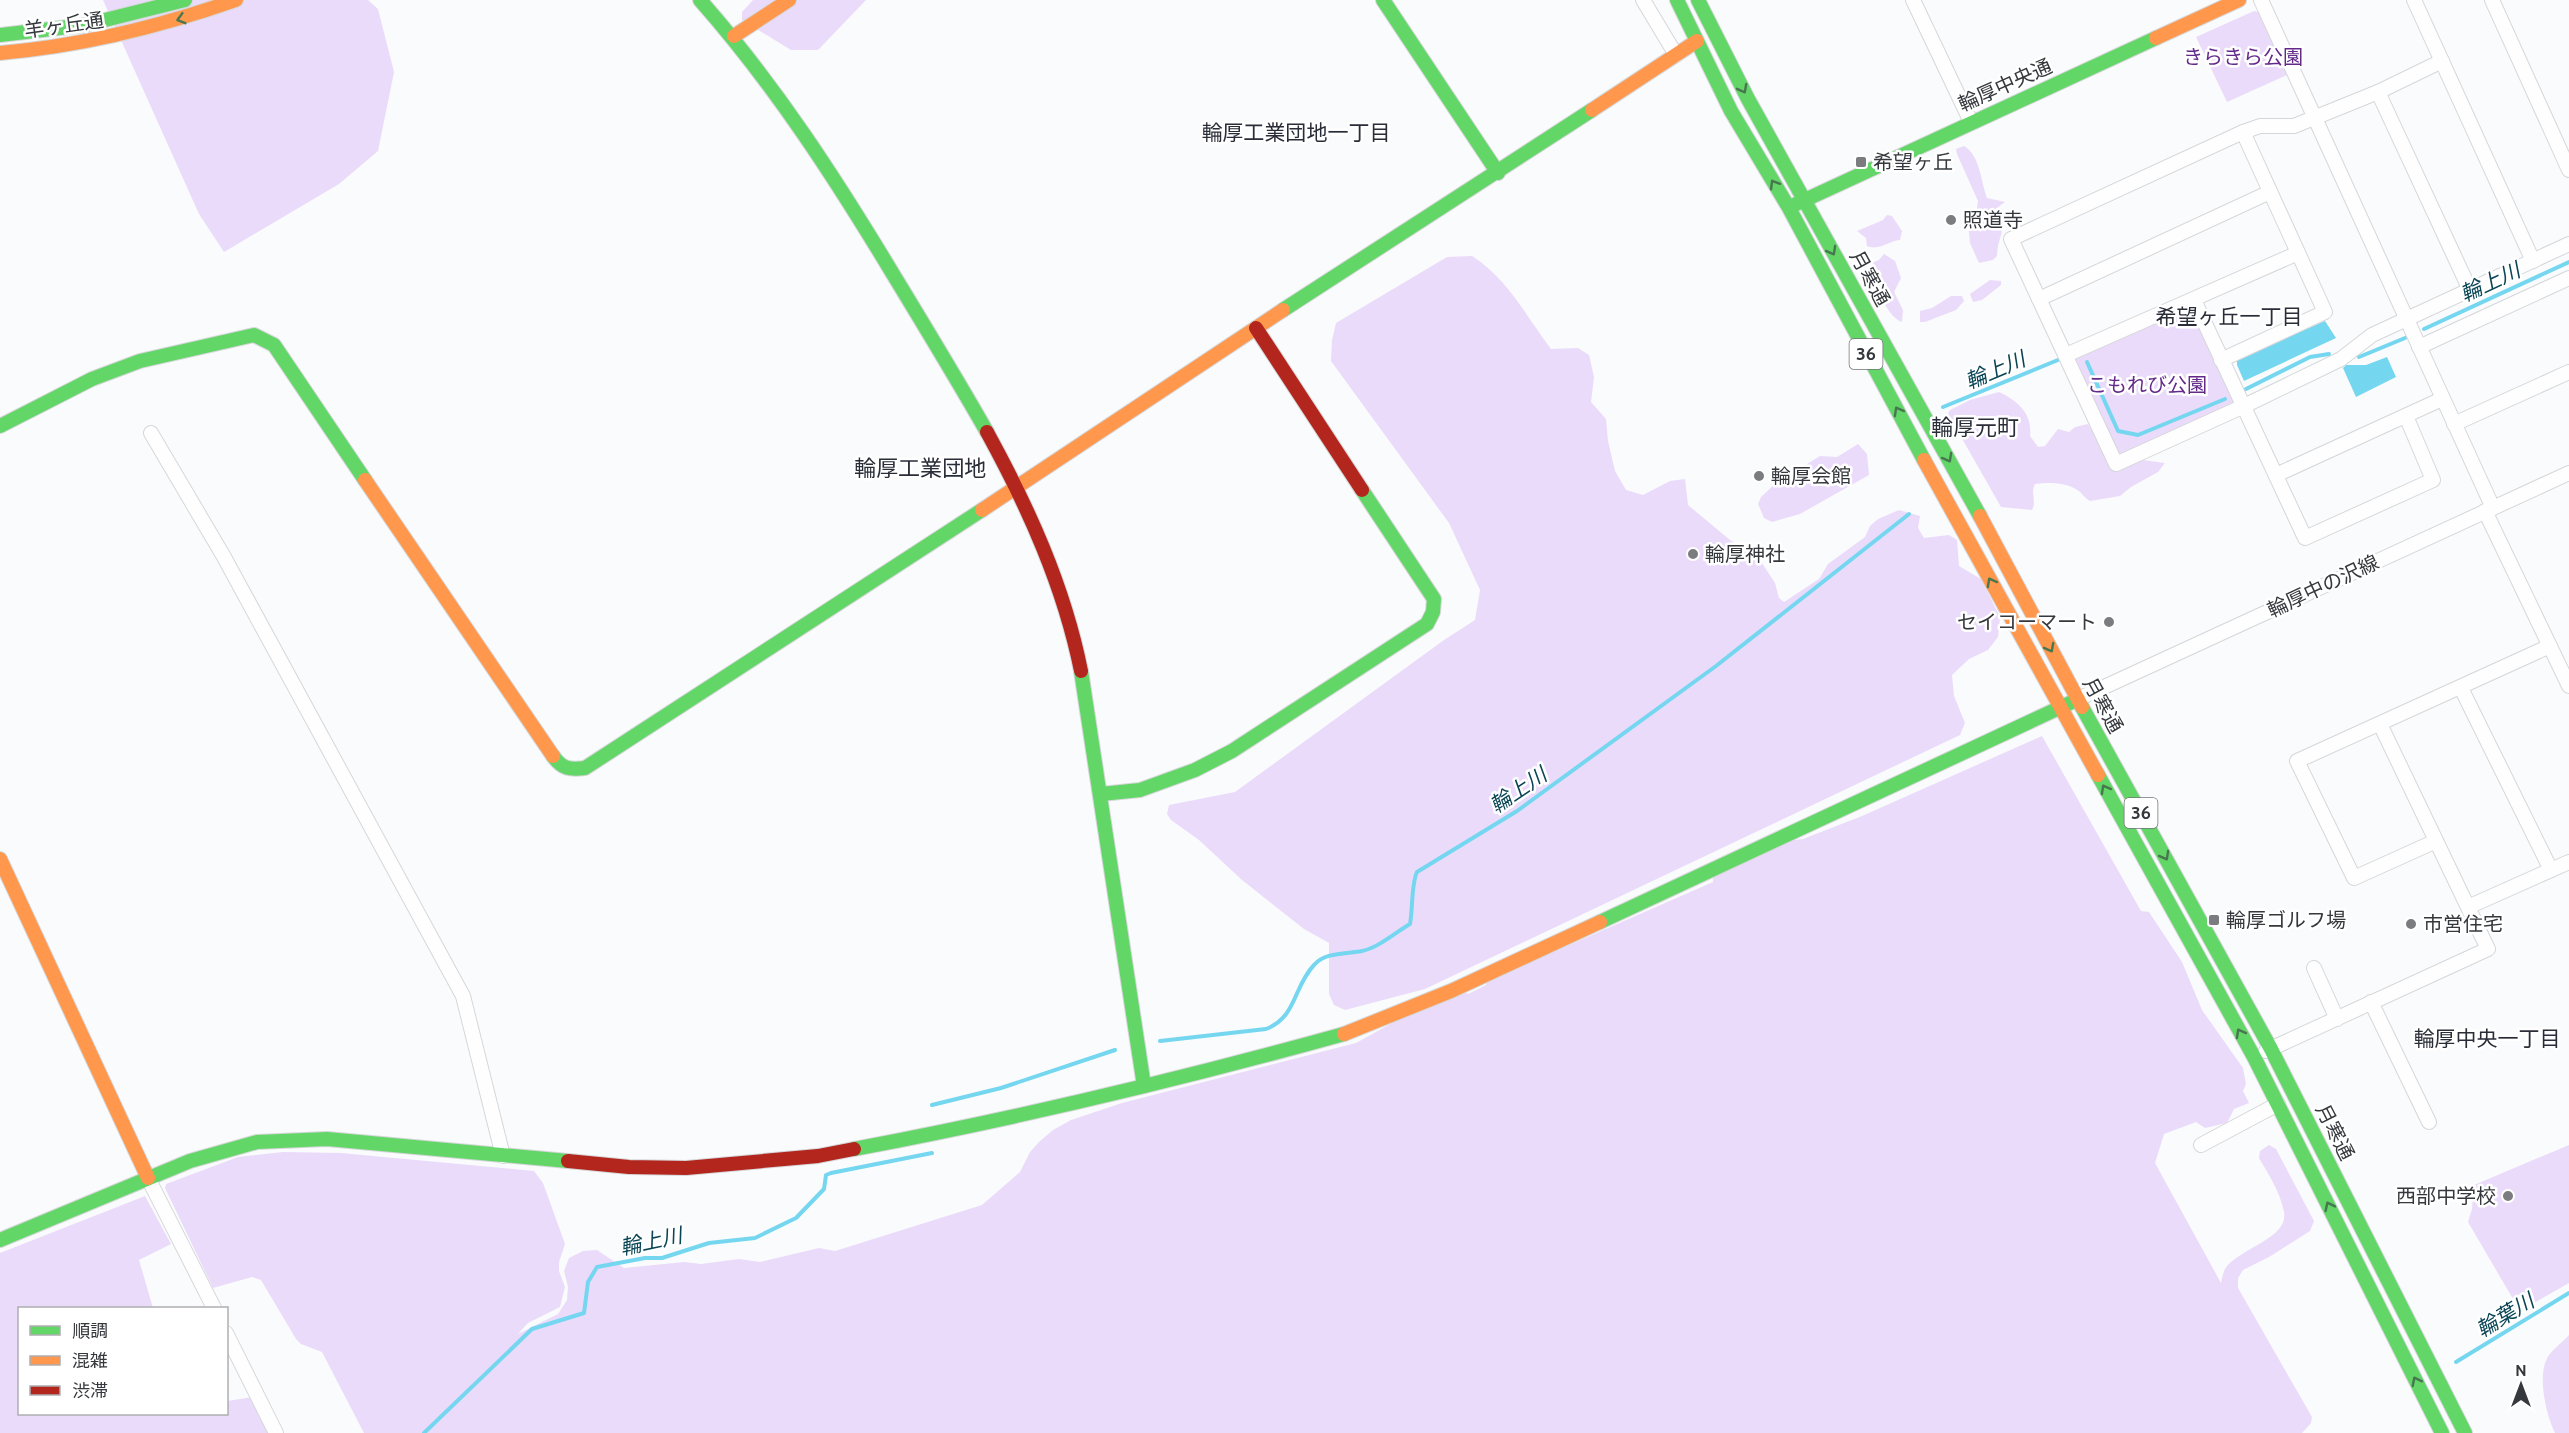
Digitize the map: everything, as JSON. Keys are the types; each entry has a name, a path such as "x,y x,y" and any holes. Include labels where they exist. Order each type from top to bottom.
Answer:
{"main road":[{"name":"羊ヶ丘通","path":"0,35 85,25 185,0"},
{"name":"羊ヶ丘通","path":"0,53 96,42 195,15 236,0"},
{"path":"700,0 734,36 795,122 875,246 991,438 1017,487 1045,551 1068,617 1085,688 1144,1086"},
{"path":"734,36 789,0"},
{"path":"1383,0 1498,173"},
{"name":"月寒通","path":"1677,0 1731,111 1789,208 2253,1057 2442,1433"},
{"path":"1691,0 1732,67"},
{"name":"月寒通","path":"1698,0 1804,200 1950,460 2078,699 2271,1049 2465,1433"},
{"name":"輪厚中央通","path":"1789,208 2239,0"},
{"path":"0,426 92,379 123,366 158,355 254,335 263,338 274,345 559,765 571,770 585,768 1017,487 1256,328 1498,173 1696,41"},
{"path":"1101,794 1140,790 1195,770 1232,751 1428,624 1434,612 1434,599 1256,328"},
{"path":"0,1240 200,1158 257,1142 327,1139 564,1163 686,1168 818,1156 914,1138 1207,1072 1348,1033 1451,991 2078,699"},
{"path":"0,859 148,1178"}],"street":[{"path":"1643,0 1676,55"},
{"path":"1913,0 1971,122"},
{"path":"2261,0 2454,424 2489,509 2569,686"},
{"path":"2414,0 2533,261"},
{"path":"2492,0 2569,171"},
{"path":"2442,61 2378,92 2294,126 2260,126 2242,132 2011,239 2116,464 2341,359 2372,335 2569,244"},
{"path":"2378,92 2470,290"},
{"path":"2221,360 2325,312 2242,132"},
{"path":"2039,299 2270,192"},
{"path":"2066,355 2298,253"},
{"path":"2419,347 2569,278"},
{"path":"2194,300 2306,538 2433,480 2406,416"},
{"path":"2454,424 2569,372"},
{"path":"2276,475 2442,399"},
{"path":"151,433 225,557 463,996 503,1156"},
{"name":"輪厚中の沢線","path":"2078,699 2489,509 2567,478"},
{"path":"2436,841 2354,878 2297,761 2550,646"},
{"path":"2461,688 2551,870"},
{"path":"2253,1057 2488,949 2380,724"},
{"path":"2468,908 2569,862"},
{"path":"2314,968 2337,1019"},
{"path":"2371,1002 2428,1122"},
{"path":"2201,1144 2278,1104"},
{"path":"148,1178 213,1307"},
{"path":"228,1337 276,1433"}],"green space":[{"path":"103,0 368,0 378,9 394,72 378,151 339,184 224,252 199,214"},
{"path":"753,0 866,0 818,50 791,50 742,20 742,12"},
{"name":"きらきら公園","path":"2254,11 2259,12 2287,75 2227,102 2196,37"},
{"path":"1964,146 1977,162 1987,198 2005,202 1994,210 2002,229 1997,256 1993,260 1979,263 1970,243 1968,223 1976,214 1978,201 1956,149"},
{"path":"1887,215 1892,216 1902,231 1900,240 1880,247 1867,246 1866,238 1857,231 1883,220"},
{"path":"1884,254 1895,261 1901,278 1894,292 1903,310 1902,322 1890,313 1869,266"},
{"path":"1472,256 1485,265 1506,287 1551,349 1578,348 1589,355 1594,377 1591,402 1606,419 1615,471 1626,490 1643,495 1670,481 1685,479 1688,505 1730,540 1756,554 1775,583 1779,598 1784,602 1819,579 1828,564 1865,537 1870,526 1878,519 1899,510 1920,516 1918,528 1924,538 1949,535 1957,540 1959,566 1981,579 2000,617 1998,637 1988,650 1969,659 1952,675 1954,696 1965,723 1960,735 1425,989 1345,1010 1334,1005 1329,994 1329,943 1304,929 1242,880 1199,840 1171,820 1167,814 1169,805 1235,792 1444,640 1475,620 1480,590 1449,523 1331,361 1336,323 1447,257"},
{"path":"1990,280 2001,281 2001,285 1982,300 1973,302 1970,294"},
{"path":"1951,296 1962,296 1964,301 1956,310 1920,322 1920,311 1932,308"},
{"name":"こもれび公園","path":"2194,300 2244,406 2116,464 2066,355"},
{"path":"1999,392 2012,399 2022,409 2029,421 2030,436 2038,447 2045,446 2058,429 2069,432 2075,427 2088,424 2099,443 2127,464 2143,460 2165,463 2158,472 2120,496 2090,501 2069,486 2058,483 2040,483 2035,484 2034,487 2032,510 2001,507 1948,414 1950,410 1970,400"},
{"path":"1858,444 1867,454 1869,475 1800,514 1772,522 1764,518 1758,504 1761,497 1775,484 1783,483 1820,456 1837,457"},
{"path":"2042,736 2141,911 2149,912 2182,962 2202,1010 2243,1068 2246,1084 2243,1091 2249,1103 2234,1109 2227,1123 2205,1128 2196,1122 2164,1134 2155,1163 2221,1283 2227,1266 2272,1235 2284,1221 2280,1198 2259,1158 2260,1151 2269,1145 2276,1149 2314,1221 2310,1231 2269,1257 2243,1270 2238,1278 2238,1288 2312,1417 2311,1423 2302,1433 364,1433 322,1352 301,1344 296,1339 261,1280 252,1277 213,1288 165,1188 166,1184 238,1157 283,1152 341,1153 534,1171 543,1183 565,1244 559,1262 559,1271 565,1287 560,1307 528,1323 518,1334 558,1314 567,1300 568,1287 564,1271 569,1258 583,1251 597,1250 624,1268 684,1262 701,1264 739,1259 760,1262 819,1248 835,1251 982,1205 1020,1172 1030,1152 1039,1142 1053,1130 1071,1120 1122,1103 1356,1043 1421,1007 1463,991 1468,994 1486,985 1487,981 1713,882 1713,877 1793,840 1803,839 1862,816"},
{"path":"2569,1145 2569,1283 2520,1311 2468,1222 2472,1209 2474,1185"},
{"path":"145,1196 171,1244 139,1260 153,1307 18,1307 18,1415 228,1415 228,1401 253,1397 271,1433 0,1433 0,1253"},
{"path":"2569,1335 2569,1433 2555,1433 2548,1416 2543,1372 2549,1355"}],"water":[{"path":"2325,321 2336,338 2244,381 2237,365 2237,359"},
{"path":"2387,357 2396,377 2356,397 2343,368 2346,365 2366,365"}],"waterway":[{"name":"輪上川","path":"2424,329 2569,262"},
{"name":"輪上川","path":"2359,357 2405,338"},
{"name":"輪上川","path":"2246,389 2310,357 2329,354"},
{"name":"輪上川","path":"1943,407 2058,360"},
{"name":"輪上川","path":"2087,362 2118,431 2138,435 2225,399"},
{"name":"輪上川","path":"1160,1041 1266,1029 1276,1024 1284,1017 1307,974 1319,961 1336,954 1368,949 1410,924 1417,872 1517,811 1716,666 1909,514"},
{"name":"輪上川","path":"932,1105 1001,1088 1115,1050"},
{"name":"輪上川","path":"424,1433 532,1329 584,1313 588,1282 597,1267 645,1258 662,1258 709,1243 755,1238 796,1218 824,1189 826,1175 932,1153"},
{"name":"輪葉川","path":"2456,1362 2569,1293"}],"traffic: fast":[{"path":"0,35 85,25 185,0"},
{"path":"700,0 780,100 828,170 908,298 987,432"},
{"path":"1383,0 1498,173"},
{"path":"1677,0 1731,111 1789,208 1924,460"},
{"path":"1698,0 1748,99 1980,516"},
{"path":"1794,205 2156,38"},
{"path":"1283,310 1592,110"},
{"path":"0,426 92,379 140,361 254,335 274,345 365,480"},
{"path":"1101,794 1140,790 1195,770 1232,751 1427,624 1433,612 1434,599 1362,490"},
{"path":"553,756 567,768 585,768 982,510"},
{"path":"1081,671 1144,1086"},
{"path":"1600,922 2072,702"},
{"path":"2082,707 2271,1049 2465,1433"},
{"path":"2098,775 2254,1057 2442,1433"},
{"path":"854,1149 1100,1097 1344,1034"},
{"path":"0,1240 190,1161 257,1142 327,1139 568,1161"}],"traffic: slow":[{"path":"0,53 61,46 120,34 178,19 236,0"},
{"path":"734,36 789,0"},
{"path":"2156,38 2239,0"},
{"path":"1592,110 1697,41"},
{"path":"982,510 1283,310"},
{"path":"1924,460 2098,775"},
{"path":"365,480 553,756"},
{"path":"1980,516 2082,707"},
{"path":"0,859 148,1178"},
{"path":"1344,1034 1451,991 1600,922"}],"traffic: jam":[{"path":"1256,328 1362,490"},
{"path":"987,432 1017,489 1055,578 1074,639 1081,671"},
{"path":"568,1161 629,1167 686,1168 818,1156 854,1149"}],"place":[{"name":"希望ヶ丘","path":"1861,162"},
{"name":"照道寺","path":"1951,220"},
{"name":"輪厚会館","path":"1759,476"},
{"name":"輪厚神社","path":"1693,554"},
{"name":"セイコーマート","path":"2109,622"},
{"name":"輪厚ゴルフ場","path":"2214,920"},
{"name":"市営住宅","path":"2411,924"},
{"name":"西部中学校","path":"2508,1196"}],"district":[{"name":"輪厚工業団地一丁目","path":"1296,132"},
{"name":"希望ヶ丘一丁目","path":"2229,316"},
{"name":"輪厚元町","path":"1975,427"},
{"name":"輪厚工業団地","path":"920,468"},
{"name":"輪厚中央一丁目","path":"2487,1038"}]}
